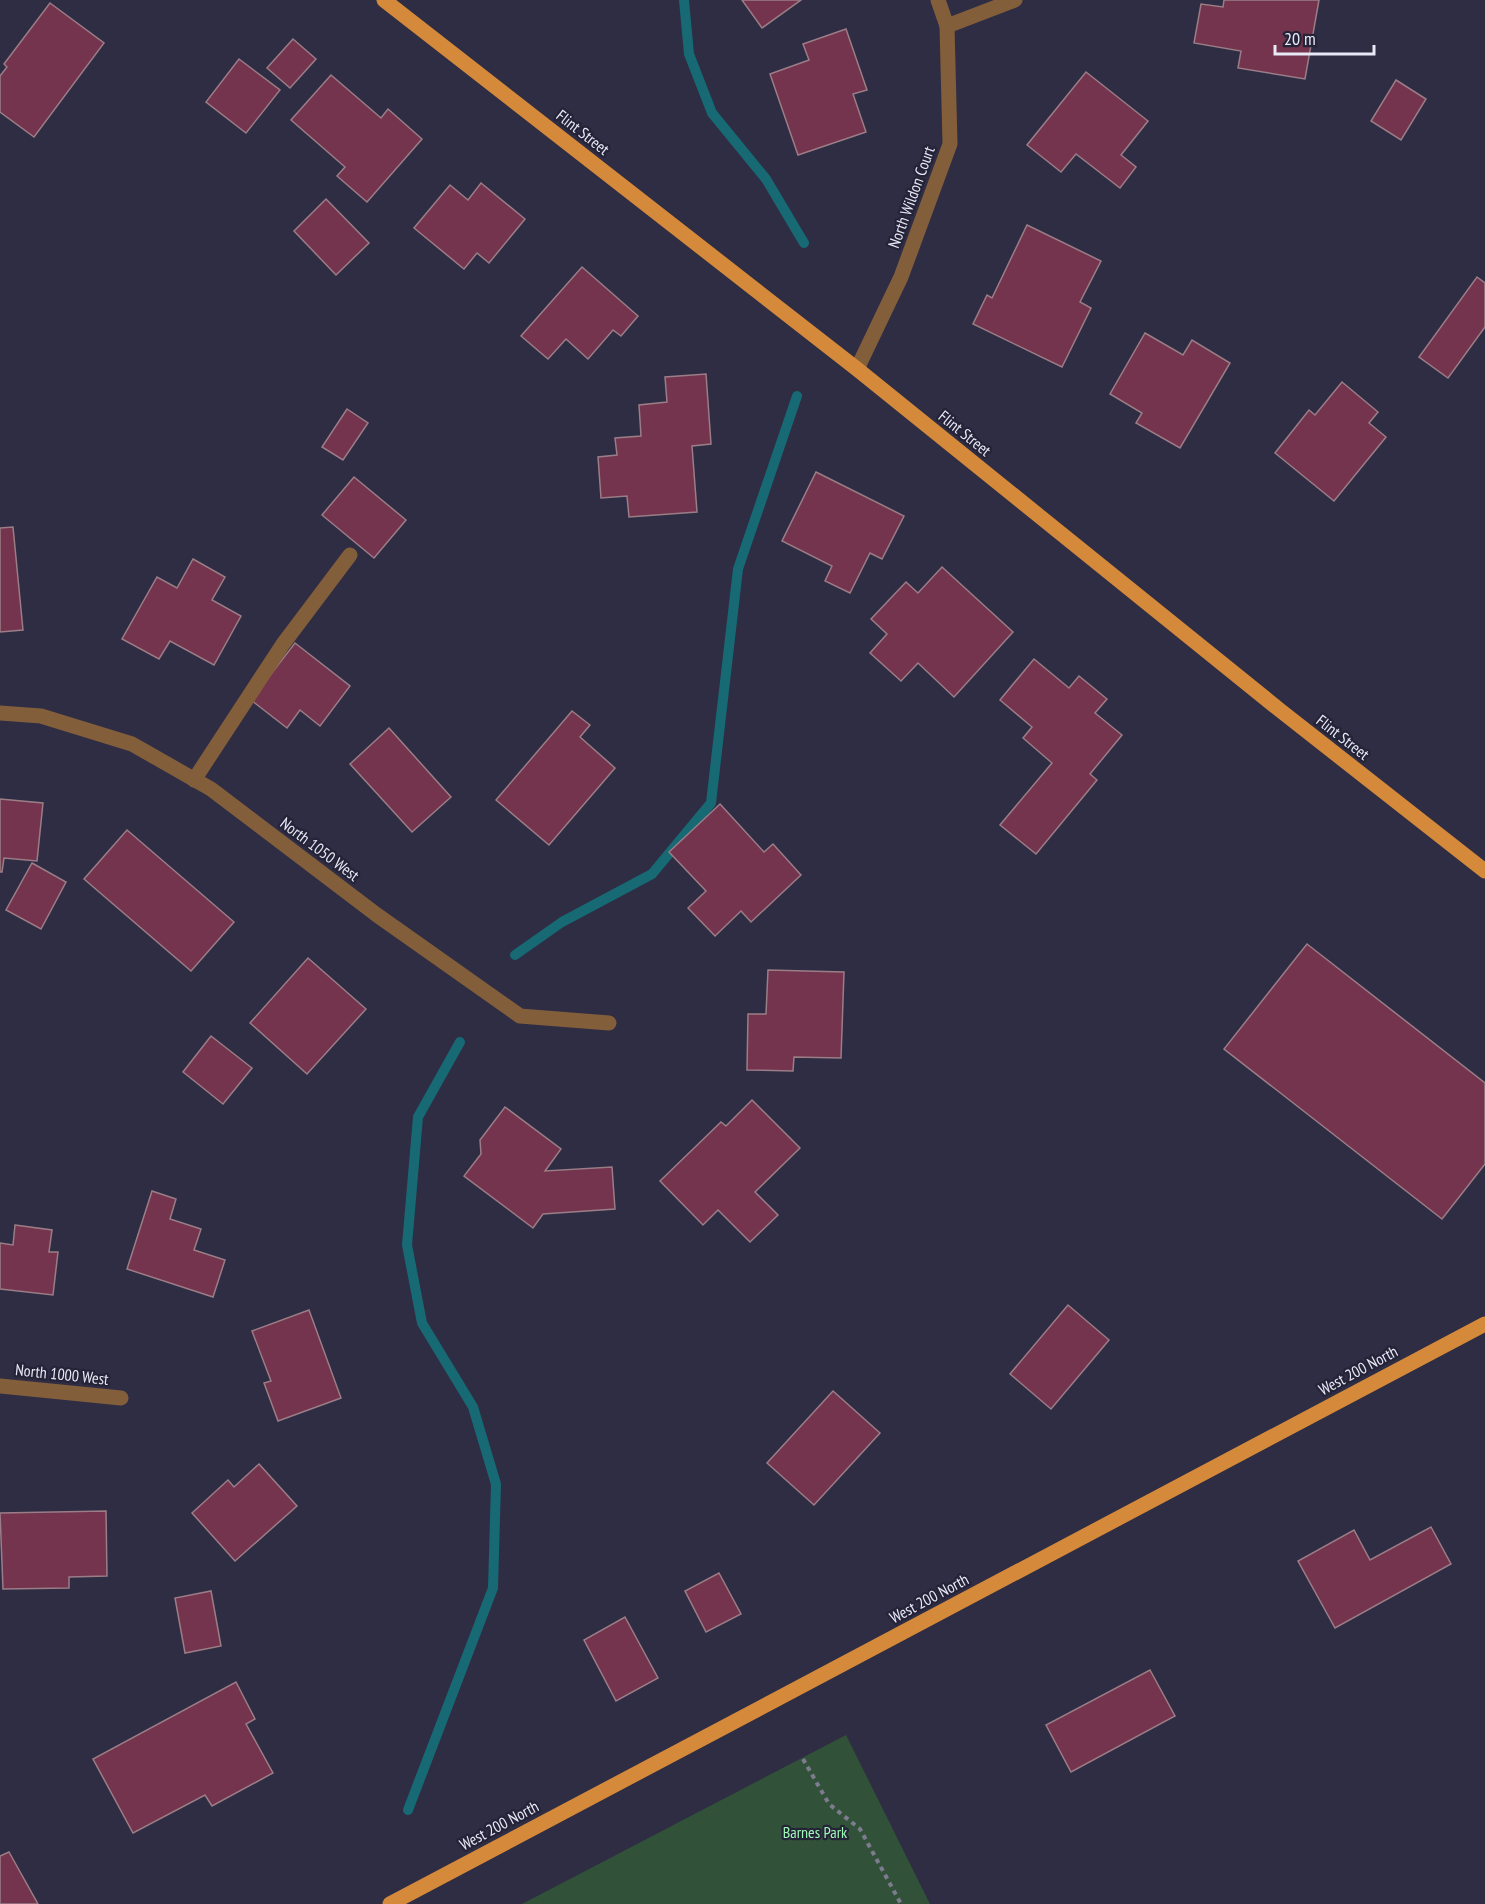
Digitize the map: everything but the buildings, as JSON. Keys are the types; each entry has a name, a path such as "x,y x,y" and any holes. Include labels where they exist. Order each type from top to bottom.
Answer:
{"main road":[{"name":"Flint Street","path":"384,0 857,369 1272,704 1485,871"},
{"name":"West 200 North","path":"390,1904 1485,1324"}],"street":[{"name":"North Wildon Court","path":"857,369 901,277 950,144 947,26 938,0"},
{"path":"947,26 1016,0"},
{"path":"194,780 283,644 350,555"},
{"name":"North 1050 West","path":"0,713 41,716 132,744 211,789 377,915 520,1016 609,1023"},
{"name":"North 1000 West","path":"0,1386 122,1398"}],"path":[{"path":"803,1759 829,1804 861,1829 901,1904"}],"green space":[{"name":"Barnes Park","path":"846,1735 930,1904 522,1904"}],"waterway":[{"path":"684,0 689,54 712,113 766,179 804,243"},
{"path":"515,955 562,922 652,874 711,803 738,569 797,396"},
{"path":"408,1810 493,1588 496,1484 473,1407 422,1323 407,1245 418,1117 460,1042"}]}
